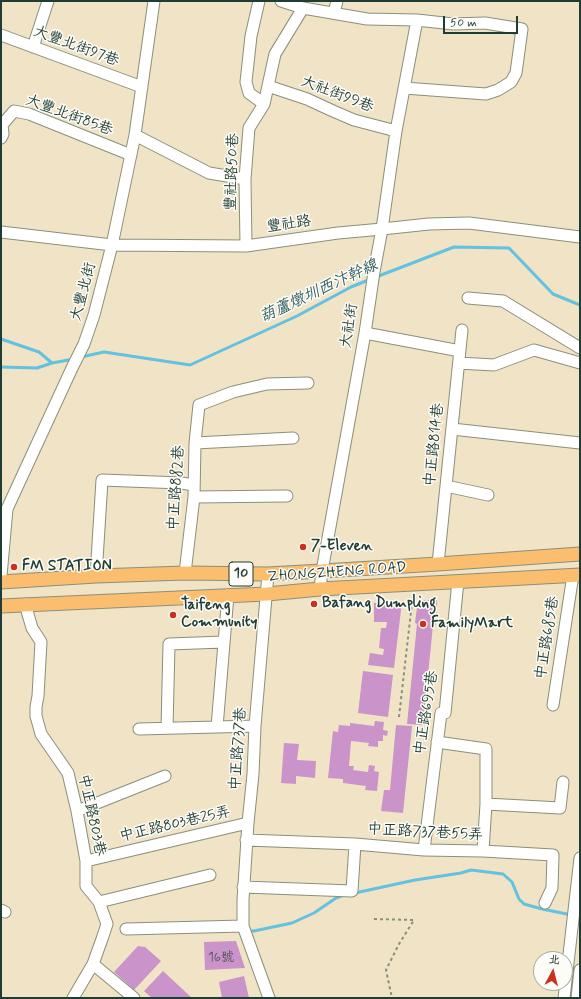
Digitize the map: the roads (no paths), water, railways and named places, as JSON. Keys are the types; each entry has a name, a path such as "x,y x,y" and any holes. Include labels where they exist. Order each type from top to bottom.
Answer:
{"main road":[{"name":"ZHONGZHENG ROAD","path":"1,582 96,576 185,573 268,574 580,554"},
{"name":"ZHONGZHENG ROAD","path":"1,606 267,594 320,589 576,575"}],"street":[{"path":"33,47 48,1"},
{"name":"大豐北街","path":"1,576 4,509 84,344 94,316 112,245 135,135 154,1"},
{"path":"259,1 251,36 246,82 249,93 264,104"},
{"path":"281,1 303,8 367,19 417,20 453,24 485,23 522,29 516,73 511,82 498,90 486,94 404,88"},
{"path":"334,13 337,1"},
{"name":"豐社路50巷","path":"246,246 245,179 249,128 264,104 275,54 303,8"},
{"name":"大社街","path":"320,589 365,333 396,131 417,20"},
{"name":"大豐北街97巷","path":"1,35 142,87"},
{"name":"大社街99巷","path":"268,86 308,99 354,120 396,131"},
{"name":"大豐北街85巷","path":"2,124 14,111 29,114 131,155"},
{"path":"1,138 3,134 2,124"},
{"path":"135,135 209,173 245,179"},
{"name":"豐社路","path":"1,232 112,245 246,246 338,233 429,224 469,223 580,236"},
{"path":"468,298 503,301 580,348"},
{"name":"中正路814巷","path":"438,564 462,330"},
{"path":"365,333 454,350"},
{"path":"459,362 494,365 534,350 580,363"},
{"name":"中正路882巷","path":"185,573 194,497 195,443 199,405 233,392 268,384 308,382"},
{"path":"452,429 580,443"},
{"path":"195,443 293,438"},
{"path":"96,576 102,480 181,483 194,485"},
{"path":"446,486 488,494"},
{"path":"194,497 287,496"},
{"name":"中正路737巷","path":"268,574 255,726 253,774 246,840 243,887 243,926 269,998"},
{"name":"中正路685巷","path":"553,705 576,575"},
{"name":"中正路695巷","path":"424,850 441,712 445,712 458,581"},
{"path":"217,727 228,595"},
{"name":"中正路803巷","path":"25,604 32,628 41,642 36,716 41,734 68,773 77,811 86,861 86,886 99,902 107,924 93,964 73,998"},
{"path":"168,728 169,644 224,642"},
{"path":"139,729 255,726"},
{"path":"437,742 486,749 486,804 483,852"},
{"path":"77,811 165,776"},
{"path":"486,804 560,808 563,782"},
{"name":"中正路803巷25弄","path":"86,861 248,823"},
{"name":"中正路737巷55弄","path":"246,840 354,844 424,850 553,855 552,888 545,903"},
{"path":"243,887 352,892 354,844"},
{"path":"564,998 580,858"},
{"path":"99,902 210,875"},
{"path":"126,929 243,926"},
{"path":"93,964 134,998"},
{"path":"576,998 580,970"}],"waterway":[{"name":"葫蘆燉圳西汴幹線","path":"376,277 454,247 509,248 553,294 580,305"},
{"name":"葫蘆燉圳西汴幹線","path":"81,357 104,352 190,365 297,316 351,287 371,279"},
{"path":"1,339 39,352 52,363"},
{"path":"1,367 37,368 52,363 74,359"},
{"path":"355,893 471,870 503,874 512,882 519,899 524,904 567,914"},
{"path":"247,931 254,931 292,923 314,913 336,898 344,895"}],"place":[{"name":"7-Eleven","path":"303,547"},
{"name":"FM STATION","path":"14,567"},
{"name":"Bafang Dumpling","path":"314,604"},
{"name":"Taifeng Community","path":"173,615"},
{"name":"FamilyMart","path":"423,624"}]}
